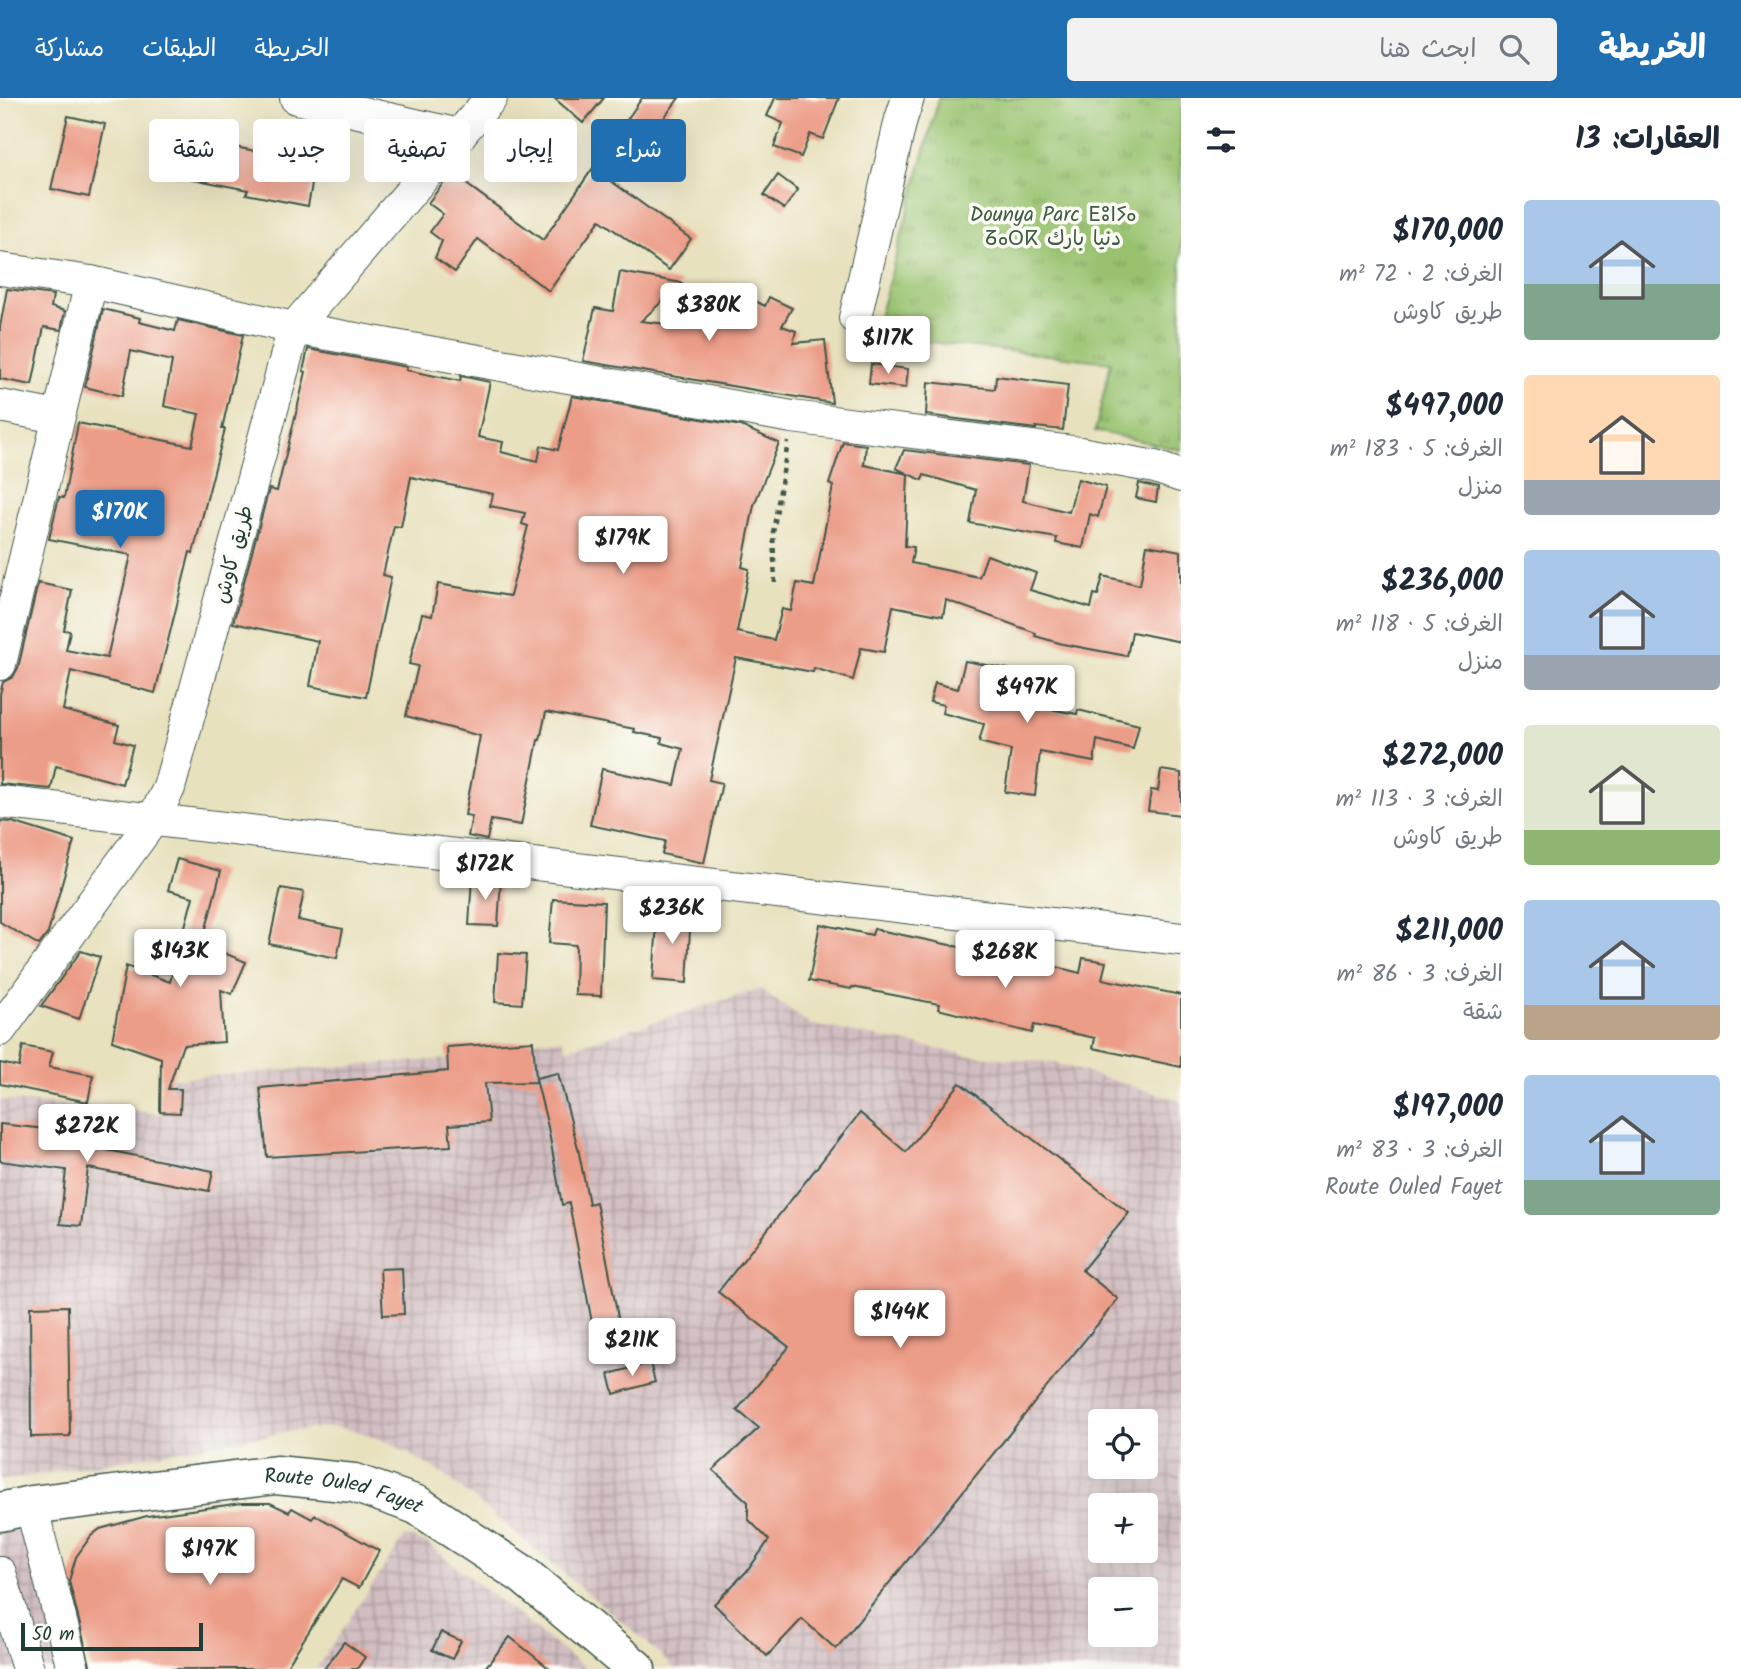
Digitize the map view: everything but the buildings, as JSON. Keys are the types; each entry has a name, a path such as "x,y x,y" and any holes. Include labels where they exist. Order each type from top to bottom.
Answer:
{"main road":[{"name":"Route Ouled Fayet","path":"15,1509 276,1475 354,1483 417,1505 522,1574 636,1669"}],"street":[{"path":"296,98 389,119"},
{"name":"طريق كاوش","path":"470,123 491,98"},
{"path":"855,318 908,98"},
{"name":"طريق كاوش","path":"0,1030 152,821 169,788 294,328 420,182"},
{"path":"0,269 91,282 294,328 792,417 1080,453 1155,467 1181,476"},
{"path":"0,664 3,630 91,282"},
{"path":"0,406 57,417"},
{"path":"0,802 1181,939"},
{"path":"15,1509 73,1669"},
{"path":"0,1573 28,1669"}],"path":[{"path":"775,583 773,533 792,417"}],"shaded area":[{"path":"760,989 809,1024 974,1056 1055,1063 1181,1101 1181,1669 675,1669 644,1640 444,1474 390,1443 359,1432 333,1427 293,1431 0,1481 0,1100 161,1114 165,1079 447,1059 447,1047 562,1039 567,1049"},
{"path":"52,1521 60,1581 81,1669 0,1669 0,1528"},
{"path":"405,1536 425,1542 586,1669 316,1669"}],"green space":[{"name":"Dounya Parc ⴹⵓⵏⵢⴰ ⵒⴰⵔⴽ دنيا بارك","path":"939,98 1181,98 1181,450 1095,431 1111,362 874,336"}]}
